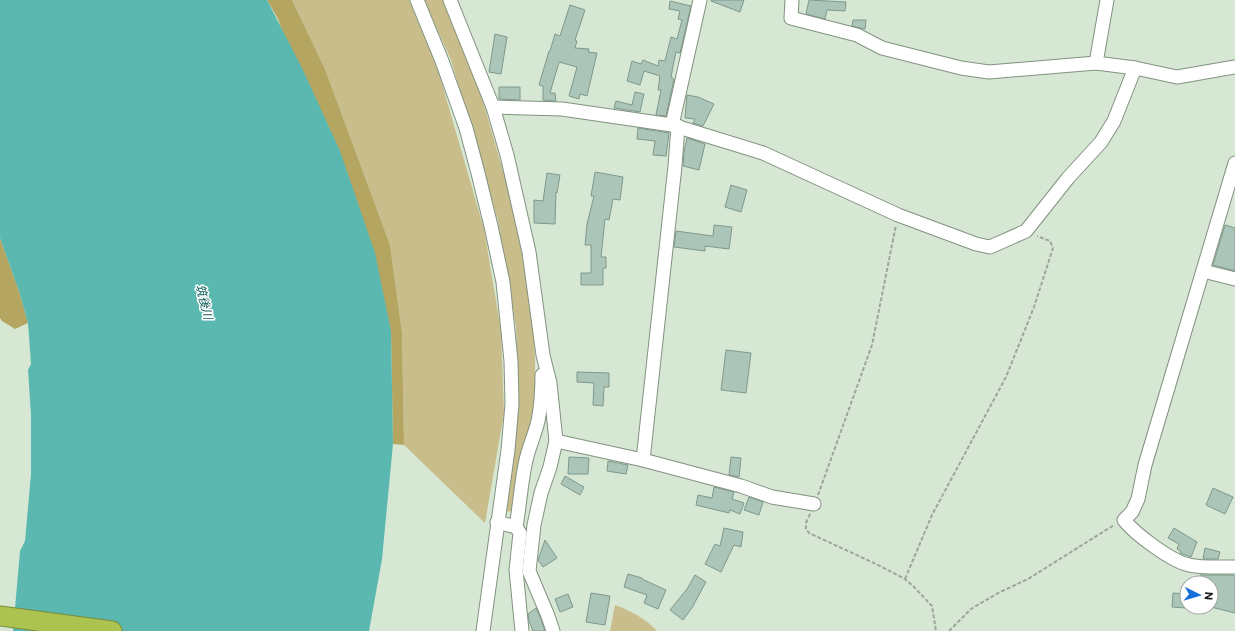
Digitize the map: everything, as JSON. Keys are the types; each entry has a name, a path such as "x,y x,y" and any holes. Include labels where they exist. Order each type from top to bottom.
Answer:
{"highway":[{"path":"0,616 112,631"}],"street":[{"path":"418,0 466,128 491,226 503,282 511,361 512,404 508,450 483,631"},
{"path":"450,0 493,107 507,156 529,252 543,355 550,383 556,441 550,467 541,493 534,525 529,571 553,631"},
{"path":"643,460 675,166 675,126 700,0"},
{"path":"792,0 792,18 858,35 882,48 961,68 989,72 1096,63 1135,68 1177,77 1235,67"},
{"path":"1096,63 1107,0"},
{"path":"493,107 562,109 675,126 763,153 898,215 976,244 990,247 1026,231 1068,178 1101,142 1114,121 1135,68"},
{"path":"1235,164 1145,465 1138,499 1132,512 1124,520 1139,534 1180,563 1191,566 1235,567"},
{"path":"1203,271 1235,279"},
{"path":"522,631 516,570 520,533 516,526 520,508 521,487 526,459 538,420 542,388 543,355"},
{"path":"556,441 643,460 741,486 772,498 814,504"},
{"path":"497,522 516,526"}],"path":[{"path":"898,215 872,344 806,523 806,529 809,533 876,564 905,579 914,586 932,606 936,631"},
{"path":"905,579 932,515 1006,377 1034,307 1053,248 1050,241 1026,231"},
{"path":"949,631 971,609 998,593 1028,579 1124,520"}],"shaded area":[{"path":"267,0 292,0 325,69 390,245 402,332 404,445 393,444 391,331 278,19"},
{"path":"292,0 409,0 436,63 484,229 501,331 504,413 485,523 404,445 402,332 390,245 325,69"},
{"path":"424,0 446,0 470,56 515,213 534,327 536,404 513,512 506,511 519,407 516,327 498,221 451,60"},
{"path":"0,238 19,291 28,323 15,329 2,321 0,318"},
{"path":"615,605 638,615 657,631 610,631"}],"water":[{"name":"筑後川","path":"0,0 267,0 302,68 340,151 375,253 391,331 393,444 382,559 369,631 13,631 20,551 25,541 31,474 31,415 28,370 31,364 28,323 19,291 0,238"}],"building":[{"path":"711,0 744,0 740,12"},
{"path":"809,0 846,2 845,11 827,10 825,19 806,14"},
{"path":"670,1 691,6 680,53 676,52 671,77 674,79 666,116 656,115 661,90 658,90 660,76 644,71 640,85 627,81 632,61 641,64 643,60 658,66 659,60 665,61 671,37 677,39 682,20 678,19 680,11 669,9"},
{"path":"570,5 585,10 575,40 577,41 575,48 589,49 588,52 597,53 587,96 580,94 579,99 569,96 577,67 559,62 550,93 555,93 556,101 543,100 543,86 539,85 555,34 560,36"},
{"path":"853,20 866,20 865,29 852,26"},
{"path":"495,34 507,37 501,74 489,72"},
{"path":"499,87 520,87 520,100 499,99"},
{"path":"635,92 644,94 640,112 614,108 616,101 632,105"},
{"path":"687,95 698,97 714,104 703,126 693,123 695,119 685,118"},
{"path":"638,128 669,133 666,156 653,155 655,141 637,139"},
{"path":"687,138 705,144 699,170 683,166"},
{"path":"595,172 623,177 620,200 613,199 609,220 605,219 601,257 606,257 606,268 603,268 603,285 581,285 581,273 591,273 591,245 585,245 587,224 594,196 591,196"},
{"path":"547,173 560,175 557,193 556,192 555,224 534,223 534,200 543,201"},
{"path":"731,185 747,190 741,212 725,207"},
{"path":"714,225 732,227 729,249 705,246 705,251 674,247 676,231 713,236"},
{"path":"1225,225 1235,228 1235,271 1213,265"},
{"path":"726,350 751,353 746,393 721,390"},
{"path":"577,372 609,373 609,387 604,387 603,406 593,405 594,383 577,382"},
{"path":"569,457 589,458 588,474 568,474"},
{"path":"731,457 741,458 739,477 729,475"},
{"path":"608,461 628,465 626,474 607,471"},
{"path":"565,476 584,487 580,495 561,484"},
{"path":"714,487 734,492 732,499 744,503 740,514 730,510 729,513 696,505 698,495 712,498"},
{"path":"1213,488 1233,497 1225,514 1206,505"},
{"path":"749,497 763,502 759,515 744,510"},
{"path":"724,528 743,532 741,547 734,545 721,572 705,564 715,544 720,546"},
{"path":"1174,528 1197,542 1191,557 1180,553 1181,551 1177,549 1179,544 1168,538"},
{"path":"545,540 557,558 543,567 538,560"},
{"path":"1205,548 1220,552 1218,559 1203,559"},
{"path":"628,574 642,578 666,590 658,609 644,603 647,595 624,587"},
{"path":"695,575 706,582 694,605 683,620 670,610 687,589"},
{"path":"1219,575 1235,576 1235,613 1219,609"},
{"path":"591,593 610,596 605,625 586,622"},
{"path":"1173,593 1179,593 1179,608 1172,607"},
{"path":"568,594 573,607 560,612 555,599"},
{"path":"536,608 545,631 533,631 529,621 528,614"}]}
